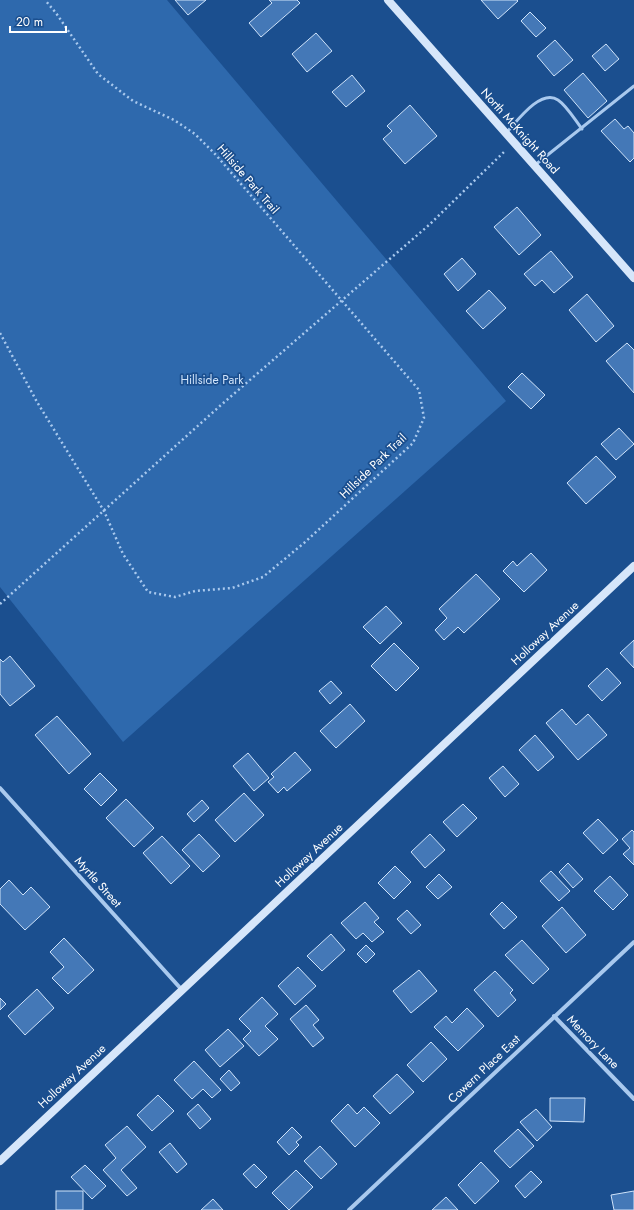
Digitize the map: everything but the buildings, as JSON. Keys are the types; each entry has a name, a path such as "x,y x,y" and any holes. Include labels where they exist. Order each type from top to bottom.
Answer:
{"street":[{"name":"North McKnight Road","path":"388,0 634,278"},
{"name":"Holloway Avenue","path":"0,1161 634,566"},
{"name":"Myrtle Street","path":"0,788 182,990"},
{"name":"Cowern Place East","path":"348,1210 634,942"},
{"name":"Memory Lane","path":"554,1016 634,1099"}],"lane":[{"path":"534,166 634,86"},
{"path":"506,134 529,108 544,98 550,96 558,100 582,129"}],"path":[{"name":"Hillside Park Trail","path":"0,333 37,402 104,511 123,554 148,592 175,597 195,591 232,588 263,577 304,543 413,443 424,418 419,390 216,155 195,134 174,120 133,100 98,74 56,13 45,0"},
{"path":"0,604 221,406 429,225 514,143"}],"green space":[{"name":"Hillside Park","path":"0,0 167,0 506,401 123,742 0,587"}]}
